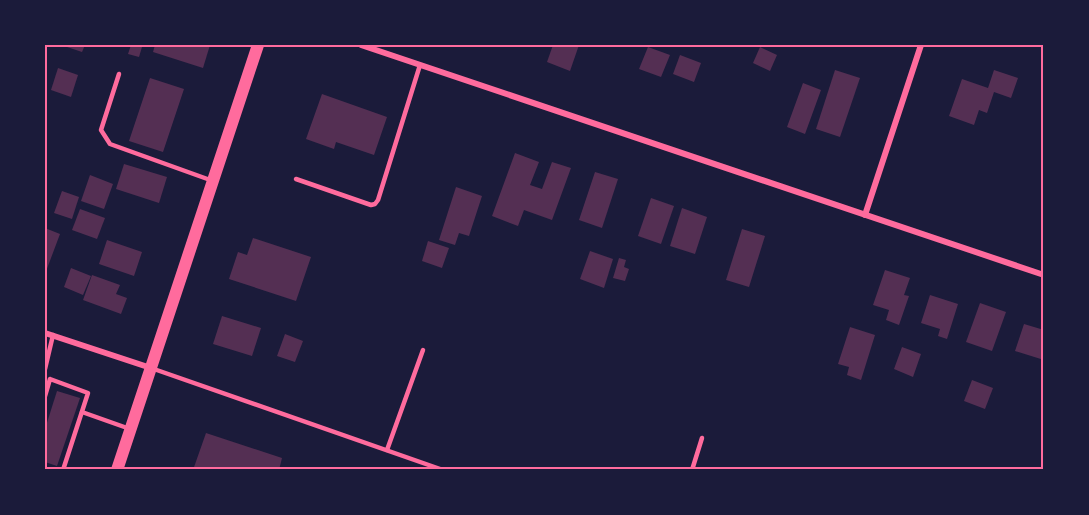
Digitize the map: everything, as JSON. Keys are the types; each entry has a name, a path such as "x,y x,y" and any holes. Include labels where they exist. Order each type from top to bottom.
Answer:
{"main road":[{"path":"117,470 258,45"}],"street":[{"path":"361,45 1044,275"},
{"path":"865,214 921,45"},
{"path":"45,333 151,368"}],"lane":[{"path":"296,179 371,205 375,204 420,65"},
{"path":"119,74 100,130 110,144 213,182"},
{"path":"45,396 50,379 45,369 53,335"},
{"path":"387,450 423,350"},
{"path":"151,368 444,470"},
{"path":"50,379 88,393 63,470"},
{"path":"82,412 130,429"},
{"path":"692,470 702,438"}],"building":[{"path":"61,45 85,45 82,52"},
{"path":"131,45 142,47 139,57 128,54"},
{"path":"155,45 210,45 203,68 153,52"},
{"path":"553,45 579,45 570,71 547,62"},
{"path":"648,47 670,55 661,77 639,69"},
{"path":"760,47 777,55 770,71 753,63"},
{"path":"680,55 701,63 694,82 673,74"},
{"path":"58,68 78,75 71,97 51,90"},
{"path":"835,70 860,78 840,137 816,129"},
{"path":"994,70 1018,78 1011,98 994,92 987,113 979,110 974,125 949,116 962,79 988,88"},
{"path":"150,78 184,89 163,152 129,141"},
{"path":"803,83 821,90 805,134 787,127"},
{"path":"322,94 387,117 374,155 336,142 334,149 306,139"},
{"path":"515,153 539,162 530,185 542,189 552,162 571,168 552,220 524,210 518,226 492,216"},
{"path":"124,164 167,177 159,203 116,189"},
{"path":"595,172 618,179 602,228 579,220"},
{"path":"90,175 113,184 104,209 81,201"},
{"path":"456,187 482,196 469,236 459,233 455,245 439,240"},
{"path":"62,191 79,197 72,219 54,213"},
{"path":"651,198 674,206 661,244 638,236"},
{"path":"682,208 707,217 695,254 670,246"},
{"path":"80,209 105,218 97,239 72,230"},
{"path":"45,228 60,234 45,274"},
{"path":"742,229 765,236 749,287 726,280"},
{"path":"253,238 311,257 296,301 229,279 238,252 247,255"},
{"path":"107,240 142,252 134,276 99,264"},
{"path":"428,241 449,248 442,268 422,261"},
{"path":"590,251 613,259 604,288 580,279"},
{"path":"619,258 626,260 624,267 629,269 625,281 613,278"},
{"path":"71,268 91,276 83,295 64,287"},
{"path":"885,270 910,278 904,295 909,296 899,325 886,320 889,310 873,305"},
{"path":"92,275 120,285 116,294 127,298 121,314 83,300"},
{"path":"930,295 958,304 947,339 938,336 940,329 921,323"},
{"path":"980,303 1006,312 992,351 966,342"},
{"path":"222,316 261,328 252,356 213,344"},
{"path":"1024,324 1044,330 1044,360 1015,351"},
{"path":"850,327 875,335 861,380 847,375 849,367 838,364"},
{"path":"285,334 303,341 295,362 277,356"},
{"path":"902,347 921,354 913,377 894,369"},
{"path":"972,380 993,388 985,409 964,401"},
{"path":"57,391 80,398 57,466 45,462 45,429"},
{"path":"206,433 282,458 279,470 193,470"}]}
